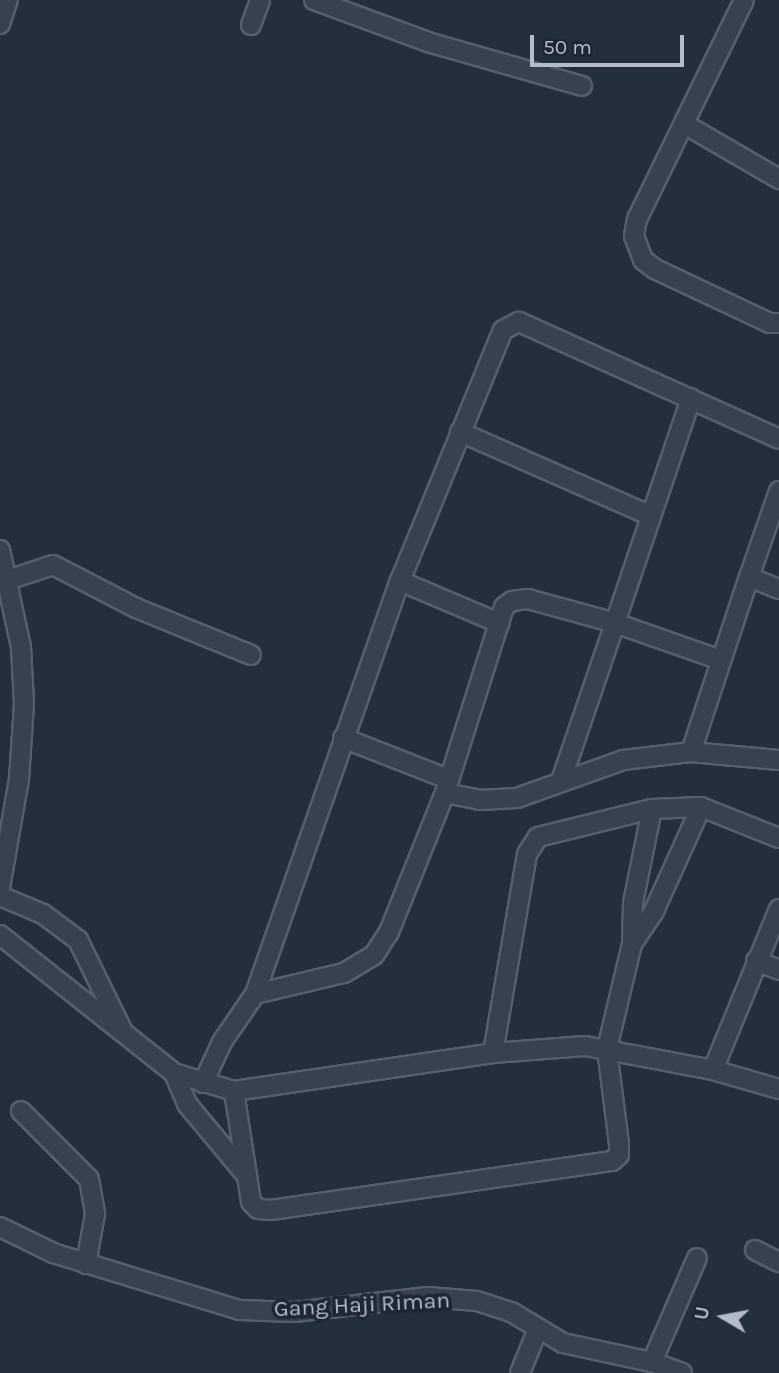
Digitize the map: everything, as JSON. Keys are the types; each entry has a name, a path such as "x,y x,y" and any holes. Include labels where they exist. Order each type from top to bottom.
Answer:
{"street":[{"path":"0,24 8,0"},
{"path":"251,25 260,0"},
{"path":"314,0 428,42 582,86"},
{"path":"744,0 686,125 637,219 636,249 655,269 770,323 779,323"},
{"path":"686,125 779,179"},
{"path":"204,1083 222,1042 255,994 400,580 503,330 519,322 779,439"},
{"path":"561,781 649,515 691,398"},
{"path":"460,432 649,515"},
{"path":"691,752 718,659 779,491"},
{"path":"0,550 21,647 24,704 19,779 0,888"},
{"path":"8,580 53,565 136,608 251,655"},
{"path":"748,576 779,589"},
{"path":"400,580 499,622"},
{"path":"255,994 344,973 374,955 388,932 447,786 499,622 512,601 528,599 615,623 718,659"},
{"path":"343,738 480,800 517,798 623,760 691,752 779,760"},
{"path":"632,944 654,911 701,807"},
{"path":"493,1053 531,845 547,834 652,809 701,807 779,838"},
{"path":"233,1091 251,1202 271,1210 612,1161 618,1155 619,1144 607,1049 632,944 633,903 652,809"},
{"path":"0,896 43,914 78,940 125,1035"},
{"path":"713,1070 779,909"},
{"path":"0,935 174,1073 233,1091 493,1053 607,1049 713,1070 779,1089"},
{"path":"756,961 779,970"},
{"path":"174,1073 187,1104 247,1176"},
{"path":"21,1111 89,1179 95,1214 86,1264"},
{"name":"Gang Haji Riman","path":"2,1234 86,1264 240,1310 294,1312 428,1297 495,1305 537,1331 563,1343 652,1362 681,1373"},
{"path":"755,1250 779,1262"},
{"path":"652,1362 697,1258"},
{"path":"520,1373 537,1331"}]}
